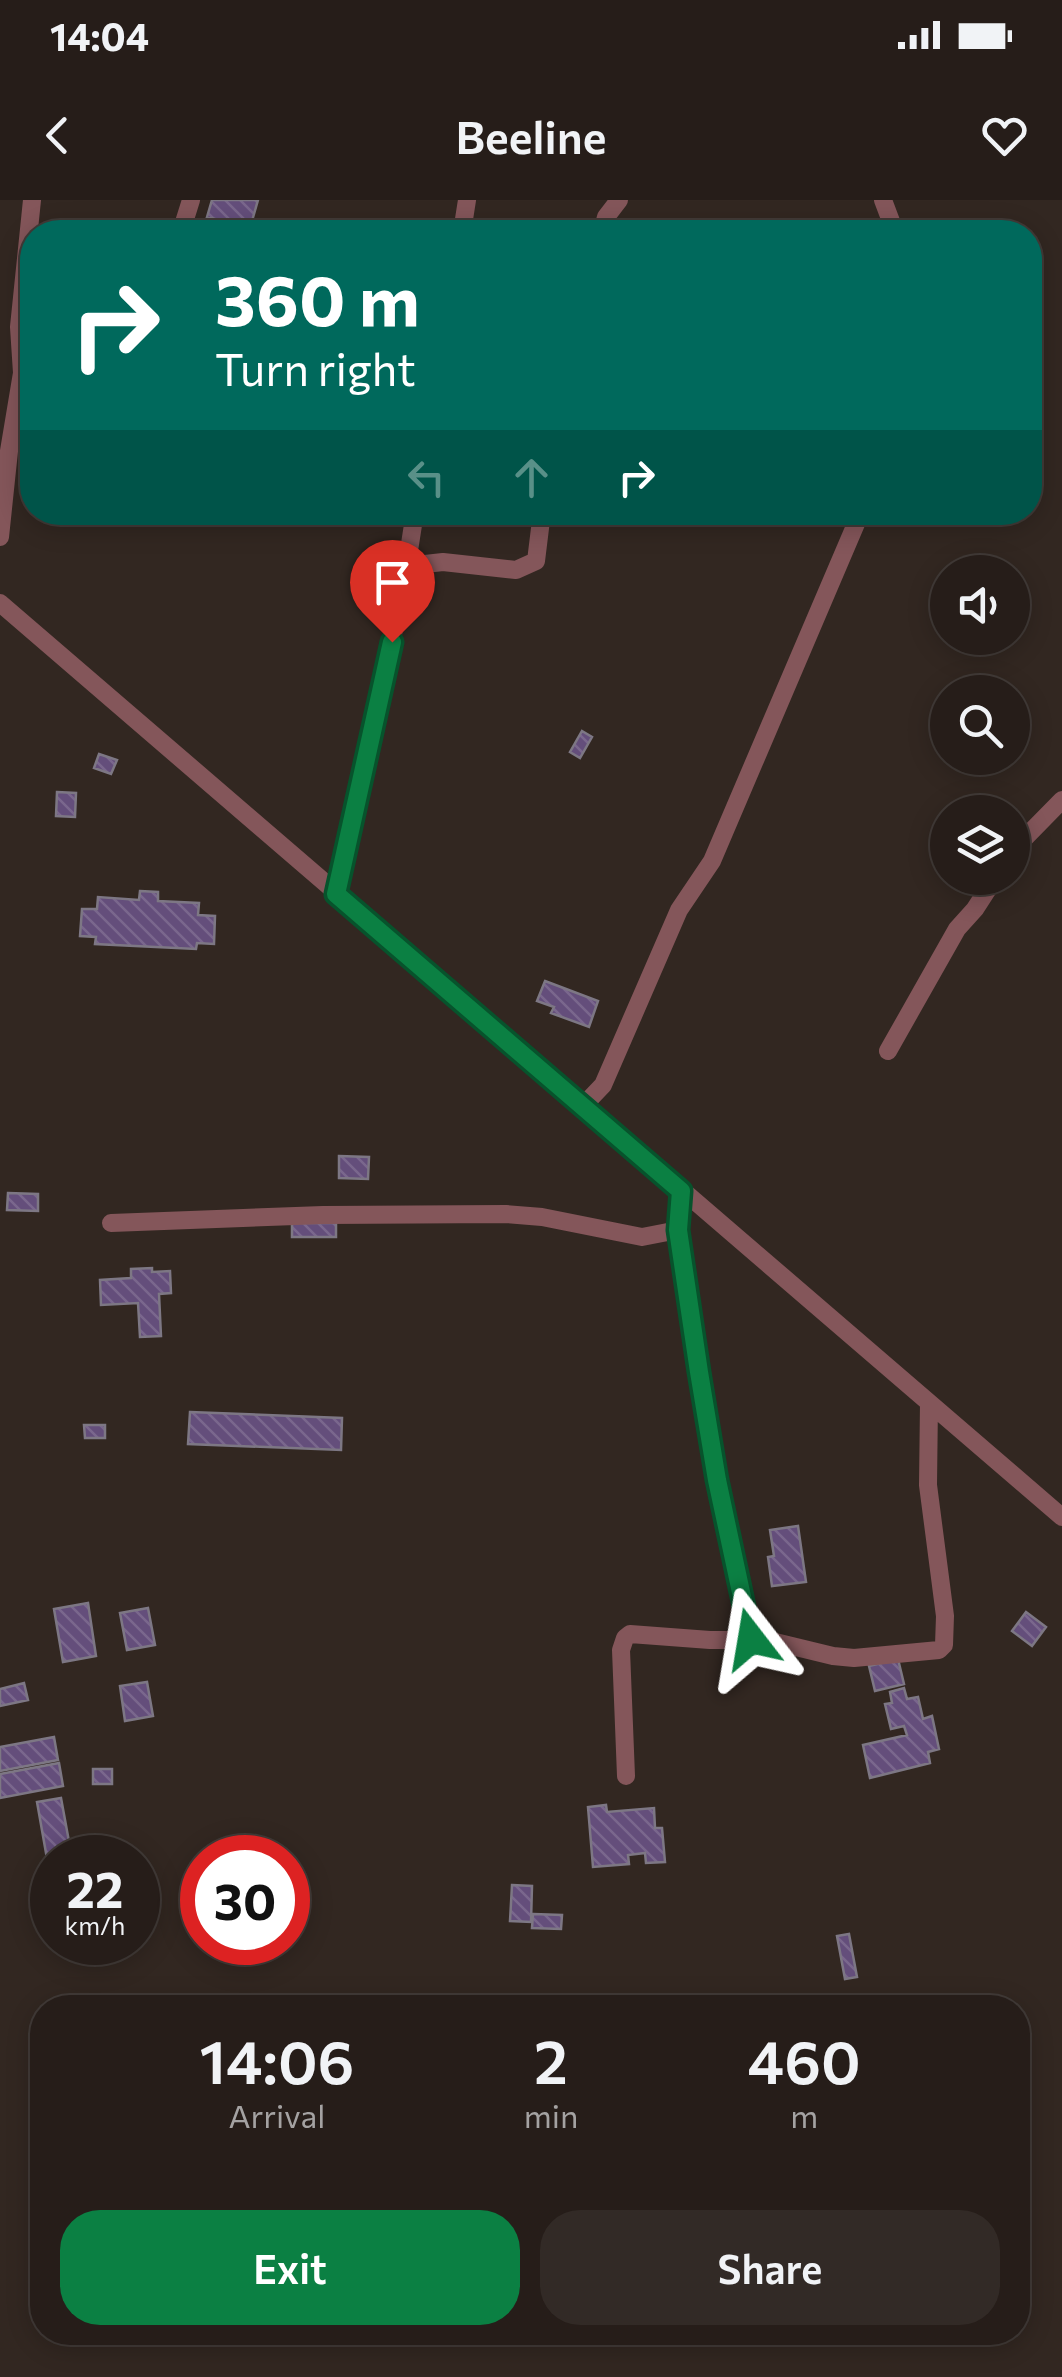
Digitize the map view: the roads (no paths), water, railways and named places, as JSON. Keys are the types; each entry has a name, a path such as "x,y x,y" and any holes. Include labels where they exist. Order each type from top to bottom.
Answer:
{"street":[{"path":"0,537 9,451 20,400"},
{"path":"336,894 345,866 413,525"},
{"path":"404,576 425,564 443,562 516,570 536,561 540,525"},
{"path":"583,1106 603,1085 680,910 712,862 855,525"},
{"path":"0,603 1062,1517"},
{"path":"1030,833 1062,800"},
{"path":"888,1051 957,929 984,895"},
{"path":"681,1191 678,1230 717,1480 751,1639"},
{"path":"111,1224 323,1215 506,1214 542,1217 642,1237 678,1230"},
{"path":"626,1776 621,1650 630,1634 784,1642 854,1658 939,1650 944,1645 928,1484 929,1403"}]}
